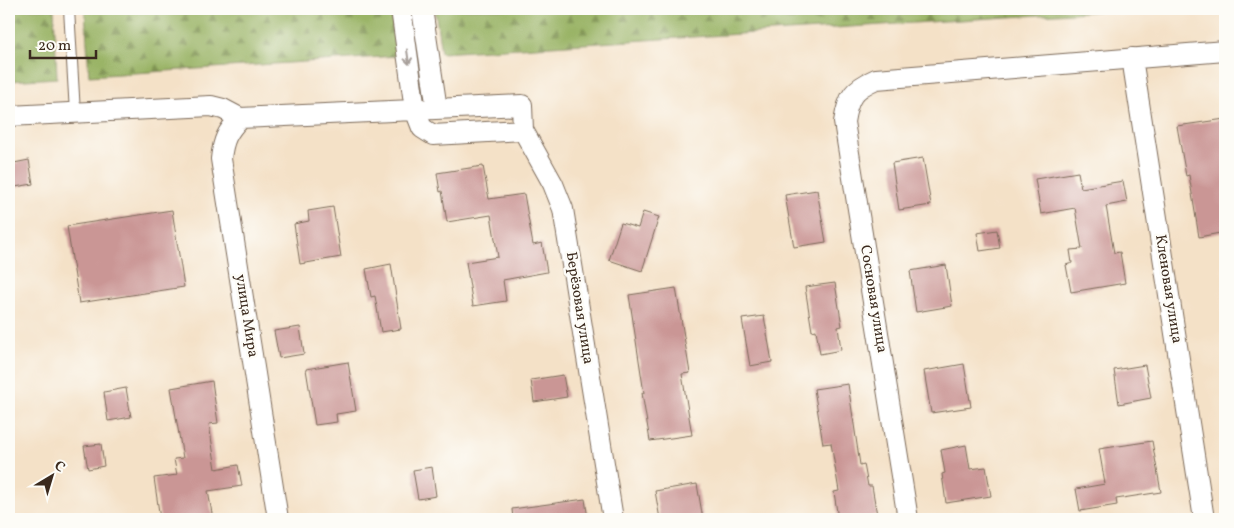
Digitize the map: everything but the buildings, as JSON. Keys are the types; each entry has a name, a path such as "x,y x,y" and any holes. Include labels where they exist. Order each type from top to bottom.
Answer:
{"street":[{"path":"401,9 415,110 422,128 433,135 523,130"},
{"path":"9,116 210,106 223,109 240,118 437,109 422,9"},
{"path":"1132,58 1225,50"},
{"name":"Сосновая улица","path":"908,519 844,122 846,106 853,93 863,84 876,78 1132,58"},
{"name":"Кленовая улица","path":"1132,58 1204,519"},
{"name":"Берёзовая улица","path":"437,109 522,105 523,130 553,184 563,209 613,519"},
{"name":"улица Мира","path":"240,118 228,131 222,145 221,159 278,519"}],"lane":[{"path":"69,9 74,113"}],"green space":[{"path":"9,9 54,9 57,78 9,81"},
{"path":"85,9 391,9 397,56 89,76"},
{"path":"435,9 1134,9 441,53"}]}
